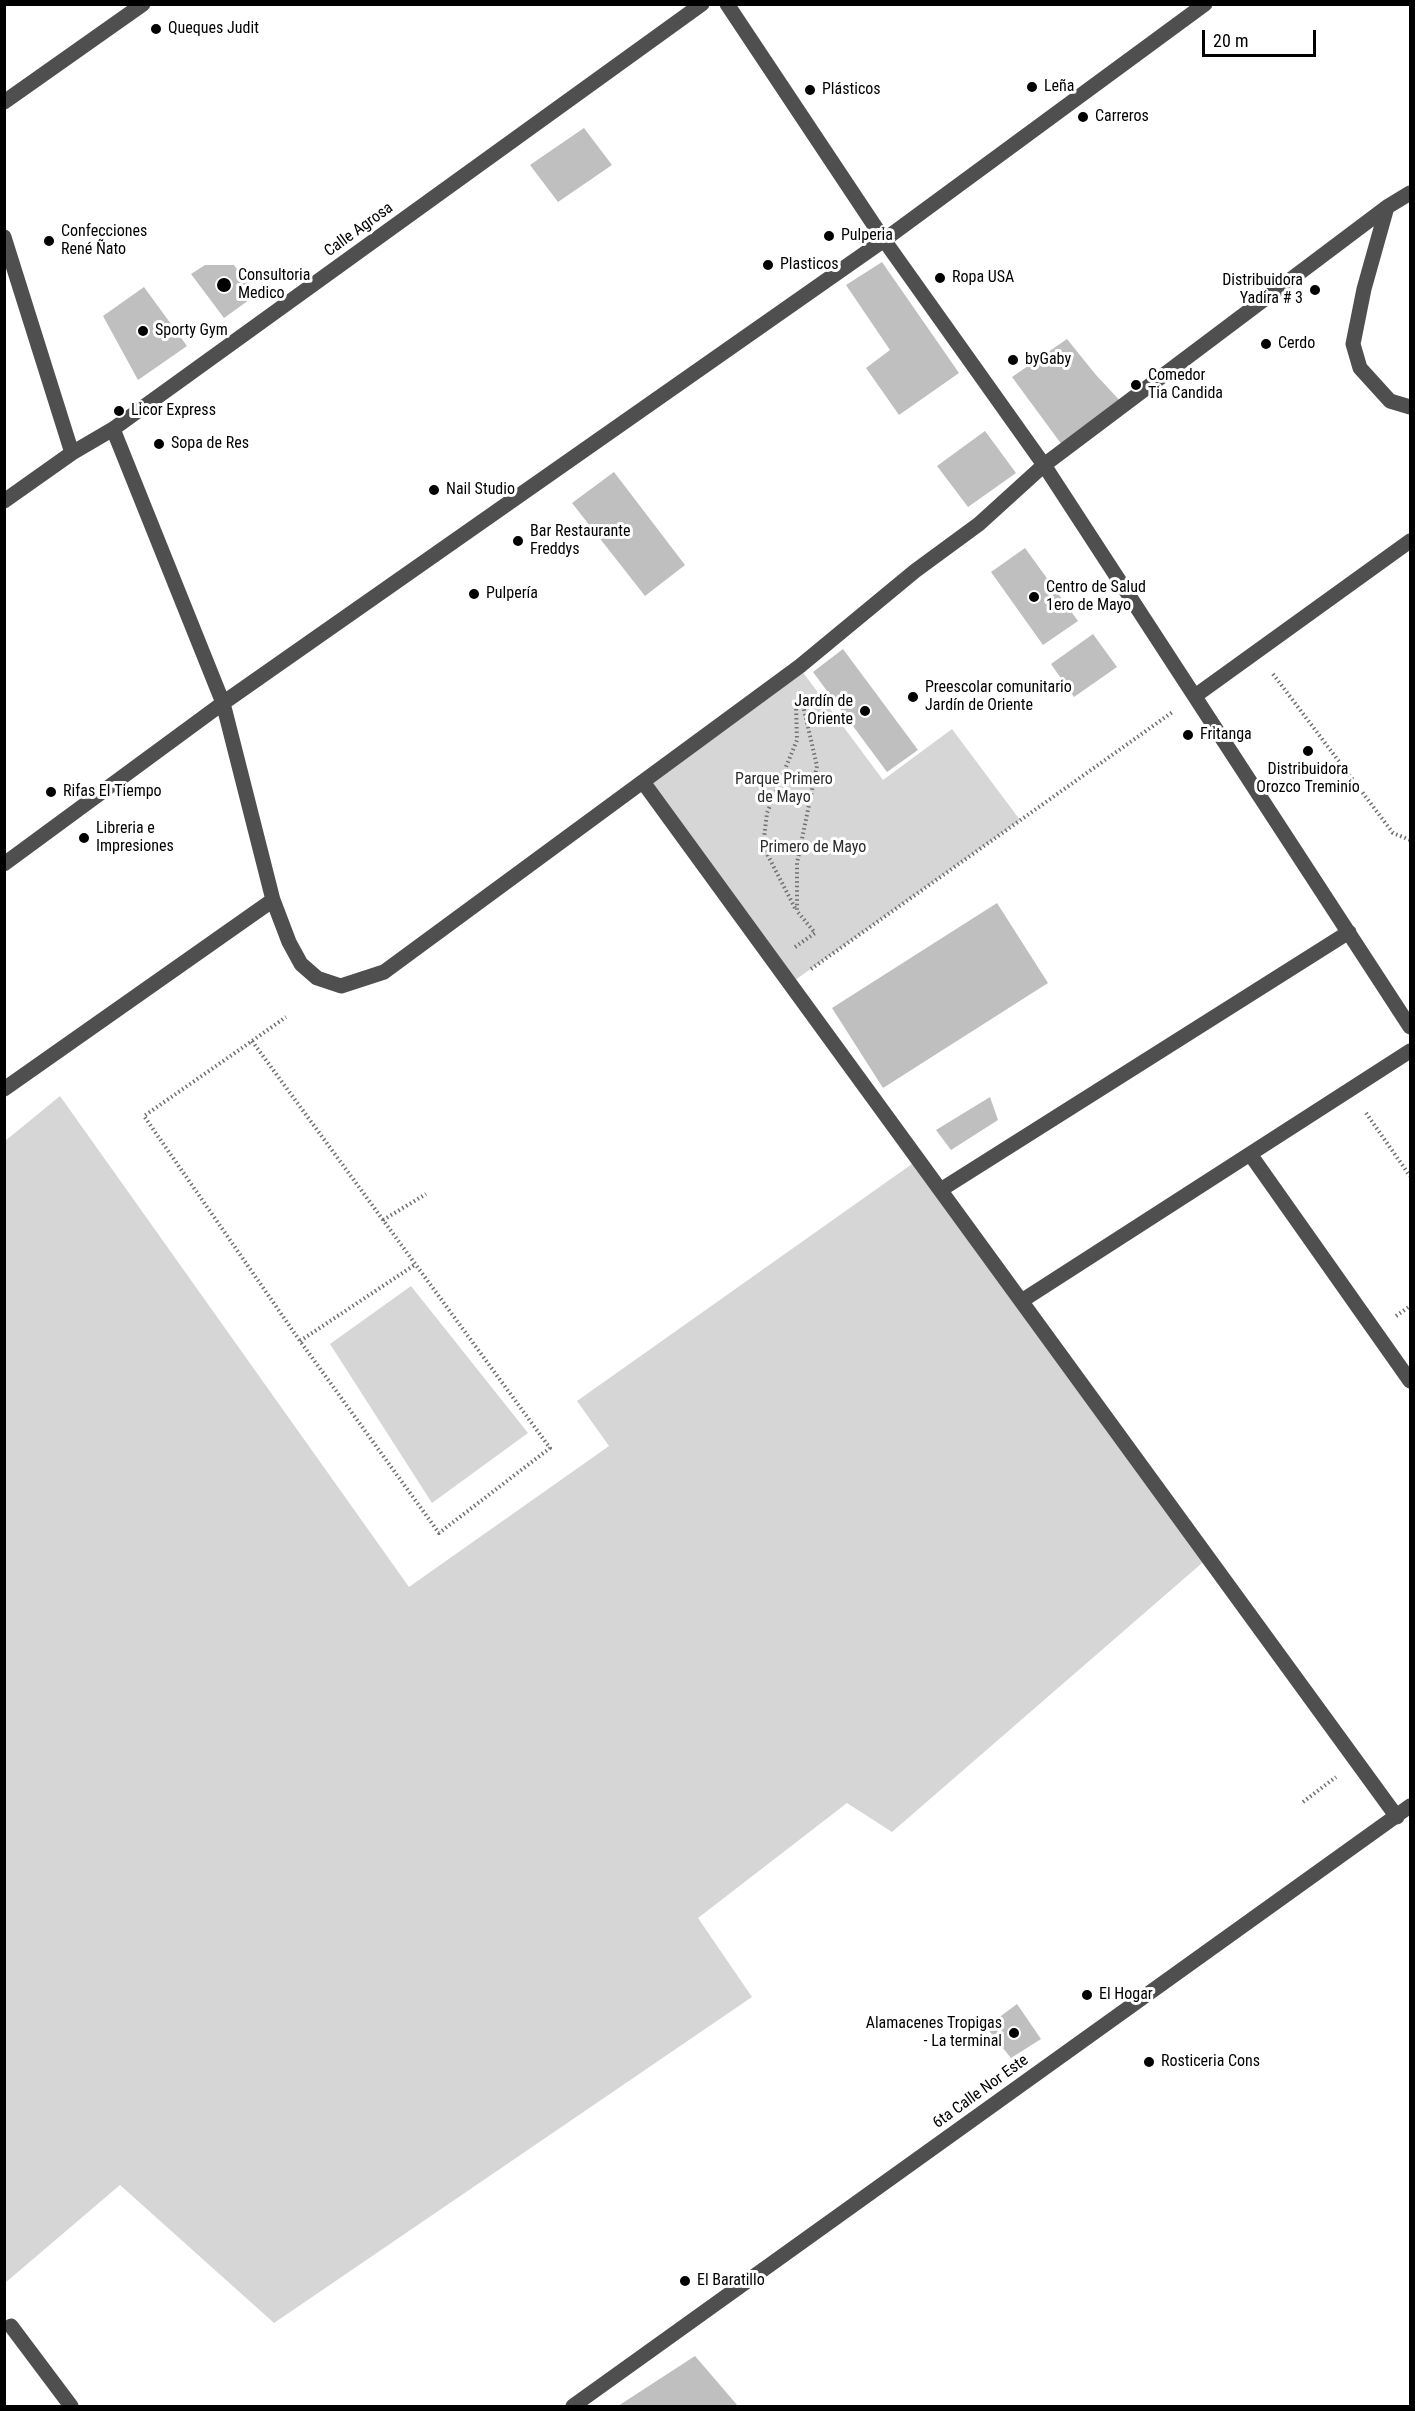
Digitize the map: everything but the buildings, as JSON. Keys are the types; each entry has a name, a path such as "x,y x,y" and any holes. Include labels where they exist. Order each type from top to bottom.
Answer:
{"street":[{"path":"4,102 143,4"},
{"name":"Calle Agrosa","path":"4,501 72,453 113,429 702,4"},
{"path":"727,4 884,240 1044,465 1410,1027"},
{"path":"4,864 223,703 884,240 1205,4"},
{"path":"113,429 223,703 273,900 289,942 301,964 317,978 341,986 384,972 643,782 794,670 915,571 979,524 1044,465 1387,207 1410,195"},
{"path":"1387,207 1364,289 1353,344 1360,368 1390,401 1410,407"},
{"path":"4,237 72,453"},
{"path":"1195,696 1410,541"},
{"path":"643,782 1023,1300 1397,1816"},
{"path":"4,1089 273,900"},
{"path":"942,1189 1349,932"},
{"path":"1023,1300 1410,1051"},
{"path":"1250,1154 1410,1381"},
{"name":"6ta Calle Nor Este","path":"573,2406 1410,1806"},
{"path":"11,2326 70,2406"}],"path":[{"path":"1256,652 1393,833 1410,840"},
{"path":"794,670 817,766 797,863 797,911"},
{"path":"794,670 797,740 767,813 763,846 797,911 815,933"},
{"path":"791,983 1195,696"},
{"path":"252,1041 550,1448 439,1533 300,1341 144,1116 286,1017"},
{"path":"1350,1091 1410,1176"},
{"path":"383,1220 426,1194"},
{"path":"300,1341 416,1264"},
{"path":"1303,1802 1357,1762"}],"green space":[{"name":"Primero de Mayo","path":"802,671 883,780 952,729 1020,820 791,983 643,782"},
{"path":"60,1096 409,1587 609,1446 577,1401 919,1159 1209,1557 892,1832 847,1803 698,1918 752,1997 274,2323 120,2185 5,2283 5,1141"},
{"path":"411,1286 528,1433 432,1503 330,1344"}],"place":[{"name":"Queques Judit","path":"156,29"},
{"name":"Leña","path":"1032,87"},
{"name":"Plásticos","path":"810,90"},
{"name":"Carreros","path":"1083,117"},
{"name":"Pulperia","path":"829,236"},
{"name":"Confecciones René Ñato","path":"49,241"},
{"name":"Plasticos","path":"768,265"},
{"name":"Ropa USA","path":"940,278"},
{"name":"Consultoria Medico","path":"224,285"},
{"name":"Distribuidora Yadira # 3","path":"1315,290"},
{"name":"Sporty Gym","path":"143,331"},
{"name":"Cerdo","path":"1266,344"},
{"name":"byGaby","path":"1013,360"},
{"name":"Comedor Tia Candida","path":"1136,385"},
{"name":"Licor Express","path":"119,411"},
{"name":"Sopa de Res","path":"159,444"},
{"name":"Nail Studio","path":"434,490"},
{"name":"Bar Restaurante Freddys","path":"518,541"},
{"name":"Pulpería","path":"474,594"},
{"name":"Centro de Salud 1ero de Mayo","path":"1034,597"},
{"name":"Preescolar comunitario Jardín de Oriente","path":"913,697"},
{"name":"Jardín de Oriente","path":"865,711"},
{"name":"Fritanga","path":"1188,735"},
{"name":"Distribuidora Orozco Treminio","path":"1308,751"},
{"name":"Rifas El Tiempo","path":"51,792"},
{"name":"Libreria e Impresiones","path":"84,838"},
{"name":"El Hogar","path":"1087,1995"},
{"name":"Alamacenes Tropigas - La terminal","path":"1014,2033"},
{"name":"Rosticeria Cons","path":"1149,2062"},
{"name":"El Baratillo","path":"685,2281"}],"park label":[{"name":"Parque Primero de Mayo","path":"784,789"}]}
